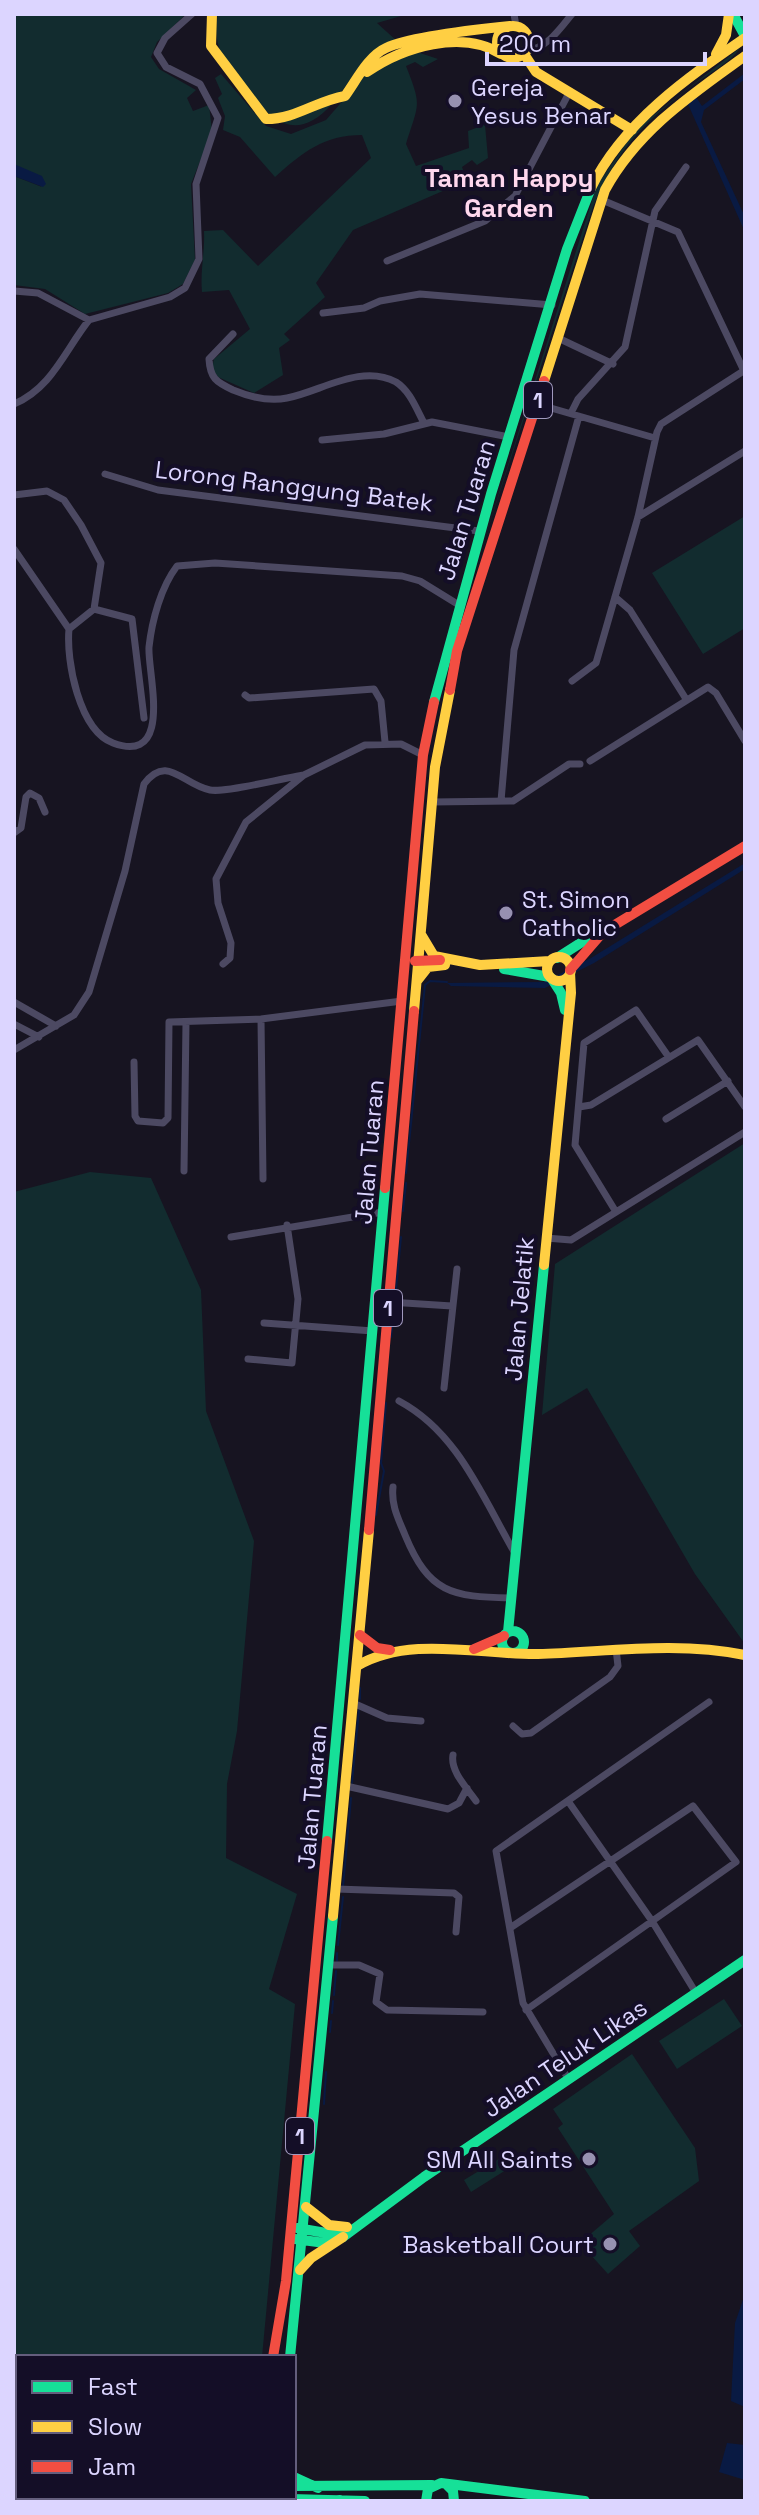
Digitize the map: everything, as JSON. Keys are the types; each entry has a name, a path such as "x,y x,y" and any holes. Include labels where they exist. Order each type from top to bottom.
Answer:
{"main road":[{"path":"212,14 211,46 246,97 266,119 289,119 321,100 339,100 356,81 394,51 513,26 528,36 525,52 536,72 632,130 618,163"},
{"path":"731,14 745,37"},
{"path":"692,77 722,45 731,14"},
{"path":"501,54 497,40 501,31 513,26"},
{"name":"Jalan Tuaran","path":"273,2355 290,2238 309,2047 423,755 437,682 479,531 588,195 608,159 632,130 692,77 745,37"},
{"path":"394,51 478,41 493,45 510,58 525,52"},
{"name":"Jalan Tuaran","path":"290,2355 336,1889 349,1787 353,1703 432,802 439,736 453,665 602,200 618,163 638,138 727,69 745,59"},
{"path":"474,549 476,555 481,554 494,517 503,515"},
{"path":"551,978 547,971 554,959 745,846"},
{"path":"417,981 424,970 439,965 563,980 587,947 603,932"},
{"path":"422,936 428,951 440,960"},
{"path":"399,1039 410,968 420,959 516,964 554,959 567,961 570,971"},
{"name":"Jalan Jelatik","path":"513,1654 504,1649 513,1634 512,1600 570,971"},
{"name":"Jalan Jelatik","path":"551,978 561,993 566,1020"},
{"path":"372,1344 379,1338 389,1303"},
{"path":"468,1651 513,1634 550,1651"},
{"path":"513,1634 524,1646 513,1654"},
{"path":"344,1665 350,1641 360,1635 377,1648 404,1652 513,1654 686,1645 745,1655"},
{"path":"357,1666 366,1659 404,1652"},
{"name":"Jalan Teluk Likas","path":"300,2270 345,2232 745,1960"},
{"path":"309,2047 321,2048"},
{"path":"306,2207 325,2225 345,2232"},
{"path":"291,2226 325,2243 345,2232"},
{"path":"290,2238 304,2235"},
{"path":"296,2478 318,2488"},
{"path":"426,2501 428,2489 440,2484"},
{"path":"440,2484 453,2491 454,2501"},
{"path":"296,2486 417,2488 440,2484 585,2501"},
{"path":"249,2499 365,2501"},
{"path":"327,2501 340,2500"}],"street":[{"path":"14,404 45,385 73,338 89,320 170,297 185,288 199,259 196,184 218,118 200,84 166,67 157,53 165,38 192,14"},
{"path":"513,26 514,14"},
{"path":"525,52 537,50 550,40 572,14"},
{"path":"387,261 485,221 515,196 570,91"},
{"path":"501,801 514,650 578,399 613,364 628,341 652,219 686,167"},
{"path":"572,681 596,663 661,424 745,371 678,232 602,200"},
{"path":"14,291 38,293 89,320"},
{"path":"323,313 364,308 380,301 420,294 552,305"},
{"path":"233,334 209,359 210,372 216,382 247,396 270,400 290,398 340,380 386,378 407,392 424,423"},
{"path":"558,338 613,364"},
{"path":"537,404 655,438"},
{"path":"322,440 384,434 424,423 509,437"},
{"path":"638,517 745,451"},
{"name":"Lorong Ranggung Batek","path":"105,474 158,490 479,531"},
{"path":"14,495 47,491 64,500 101,563 94,609 69,629"},
{"path":"14,549 69,629 72,675 83,708 104,738 132,745 144,739 156,722 149,648 163,593 177,566 215,563 402,576 420,581 459,605"},
{"path":"615,597 630,610 686,699"},
{"path":"94,609 132,619 144,718"},
{"path":"245,695 249,698 374,689 381,701 385,742"},
{"path":"590,761 703,689 710,689 745,741"},
{"path":"223,964 230,958 231,943 218,903 216,879 246,822 304,775 365,745 385,742 401,744 423,755"},
{"path":"432,802 516,799 569,764 580,764"},
{"path":"14,1050 74,1015 89,992 125,871 144,784 153,772 161,769 178,774 213,791 304,775"},
{"path":"14,833 21,828 26,797 30,793 39,798 45,812"},
{"path":"134,1062 135,1116 138,1121 167,1122 169,1022 261,1019 402,1001"},
{"path":"14,1002 56,1026"},
{"path":"616,1212 577,1151 584,1043 636,1010 668,1056"},
{"path":"261,1019 263,1179"},
{"path":"184,1171 186,1022"},
{"path":"14,1024 39,1037"},
{"path":"579,1107 591,1105 698,1040 745,1107"},
{"path":"666,1119 728,1081"},
{"path":"546,1238 571,1240 745,1132"},
{"path":"231,1237 287,1225 384,1212"},
{"path":"248,1359 290,1365 298,1299 287,1225"},
{"path":"444,1388 457,1269"},
{"path":"389,1303 452,1306"},
{"path":"264,1323 373,1331"},
{"path":"399,1401 427,1419 446,1437 516,1555"},
{"path":"393,1487 395,1509 417,1563 429,1579 454,1591 512,1600"},
{"path":"513,1726 522,1734 531,1733 610,1677 618,1666 616,1649"},
{"path":"569,2080 526,2010 496,1851 709,1702"},
{"path":"353,1703 387,1718 421,1721"},
{"path":"453,1755 452,1763 476,1801"},
{"path":"349,1787 448,1809 459,1803 467,1788"},
{"path":"568,1801 652,1921 696,1993"},
{"path":"510,1928 696,1805 735,1859 734,1865 526,2010"},
{"path":"336,1889 454,1893 459,1897 456,1932"},
{"path":"329,1965 359,1965 380,1974 376,2002 387,2010 483,2012"}],"green space":[{"path":"14,14 186,14 157,42 151,57 159,69 196,90 187,98 193,111 209,105 212,131 191,184 195,260 183,284 168,293 85,314 45,289 14,285 14,176 42,187 14,164"},
{"path":"218,14 408,14 377,23 398,42 373,52 319,116 295,125 284,123 264,109 225,60 218,45"},
{"path":"740,48 726,63 696,83 648,123 623,152 602,186 480,553 597,185 637,128"},
{"path":"414,51 438,59 423,67 415,62 406,66 417,105 406,144 416,166 469,148 468,131 476,128 474,117 484,114 488,158 477,165 472,160 462,167 465,175 452,187 353,230 316,283 325,297 284,334 290,340 279,348 283,375 254,393 218,377 212,369 214,359 250,329 229,290 202,292 204,231 223,230 258,266 371,158 362,135 336,138 305,153 275,177 240,137 223,130 225,116 218,98 222,94 215,78 221,74 266,126 291,134 326,120 373,66"},
{"path":"745,516 745,628 703,654 652,573"},
{"path":"745,1143 745,1644 695,1574 587,1388 542,1415 555,1264"},
{"path":"90,1172 151,1178 201,1290 206,1411 254,1541 237,1731 227,1784 226,1858 297,1894 269,1989 295,2004 262,2355 16,2355 16,2499 100,2499 96,2501 14,2501 14,1192"},
{"path":"724,1999 742,2026 677,2069 659,2041"},
{"path":"632,2054 695,2148 699,2181 629,2231 640,2246 608,2274 580,2243 614,2214 558,2128 563,2124 553,2109"},
{"path":"507,2154 514,2165 471,2192 464,2180"}],"water":[{"path":"745,73 745,79 704,110 701,122 745,217 745,232 687,102 696,97 702,106"},
{"path":"14,164 42,176 46,184 43,187 14,176"},
{"path":"745,863 745,869 594,963 545,988 451,986 447,983 544,982 591,958"},
{"path":"745,2294 745,2407 731,2401 735,2323"},
{"path":"727,2443 745,2445 745,2480 719,2472"}],"waterway":[{"path":"406,1173 425,985 430,981 447,982"},
{"path":"403,1211 406,1183"},
{"path":"396,1290 401,1237"},
{"path":"391,1337 394,1311"},
{"path":"376,1515 384,1471 381,1463 386,1403"},
{"path":"360,1688 360,1699"},
{"path":"352,1783 359,1710"},
{"path":"343,1887 351,1798"},
{"path":"338,1945 343,1897"},
{"path":"337,1953 337,1961"},
{"path":"334,1995 336,1971"},
{"path":"332,2013 333,2001"},
{"path":"330,2032 331,2021"},
{"path":"324,2104 326,2072"}],"traffic: fast":[{"path":"733,14 745,36"},
{"path":"434,702 491,494 567,249 591,188"},
{"path":"557,958 593,935"},
{"path":"504,969 550,977"},
{"path":"552,979 561,993 565,1010"},
{"path":"327,1841 385,1188"},
{"path":"508,1632 544,1265"},
{"path":"513,1631 521,1634 524,1642 521,1650 513,1653 505,1650 502,1642 505,1634 513,1631"},
{"path":"290,2355 333,1916"},
{"path":"295,2239 325,2243 343,2237 424,2177 745,1960"},
{"path":"297,2228 326,2233 344,2228"},
{"path":"296,2478 318,2488"},
{"path":"426,2501 428,2489 441,2483 585,2501"},
{"path":"296,2486 432,2485"},
{"path":"447,2485 453,2491 454,2501"},
{"path":"288,2499 365,2501"},
{"path":"327,2501 340,2500"}],"traffic: slow":[{"path":"212,14 211,46 266,119 287,116 345,96 368,63 386,48 429,37 510,26"},
{"path":"716,54 726,35 729,14"},
{"path":"513,26 524,31 529,42 524,53 513,58 502,53 497,42 502,31 513,26"},
{"path":"591,188 604,164 638,122 679,86 745,38"},
{"path":"367,72 398,55 433,44 469,43 501,54"},
{"path":"524,54 536,72 632,130"},
{"path":"544,381 605,190 633,149 667,115 745,56"},
{"path":"414,1011 435,767 450,690"},
{"path":"422,936 434,956 480,965 550,961"},
{"path":"559,957 567,961 571,969 567,977 559,981 551,977 547,969 551,961 559,957"},
{"path":"417,981 428,967 445,965"},
{"path":"544,1265 571,993 570,972"},
{"path":"333,1916 369,1530"},
{"path":"357,1666 399,1651 422,1649 538,1654 667,1648 745,1655"},
{"path":"306,2207 329,2225 347,2227"},
{"path":"300,2270 311,2258 343,2237"}],"traffic: jam":[{"path":"450,690 457,651 544,381"},
{"path":"385,1188 423,755 434,702"},
{"path":"570,970 603,932 745,846"},
{"path":"415,961 440,960"},
{"path":"369,1530 414,1011"},
{"path":"360,1635 377,1648 390,1650"},
{"path":"474,1649 504,1636"},
{"path":"273,2355 286,2281 327,1841"}],"place":[{"name":"Gereja Yesus Benar","path":"455,101"},
{"name":"St. Simon Catholic","path":"506,913"},
{"name":"SM All Saints","path":"589,2159"},
{"name":"Basketball Court","path":"610,2244"}],"district":[{"name":"Taman Happy Garden","path":"509,193"}]}
